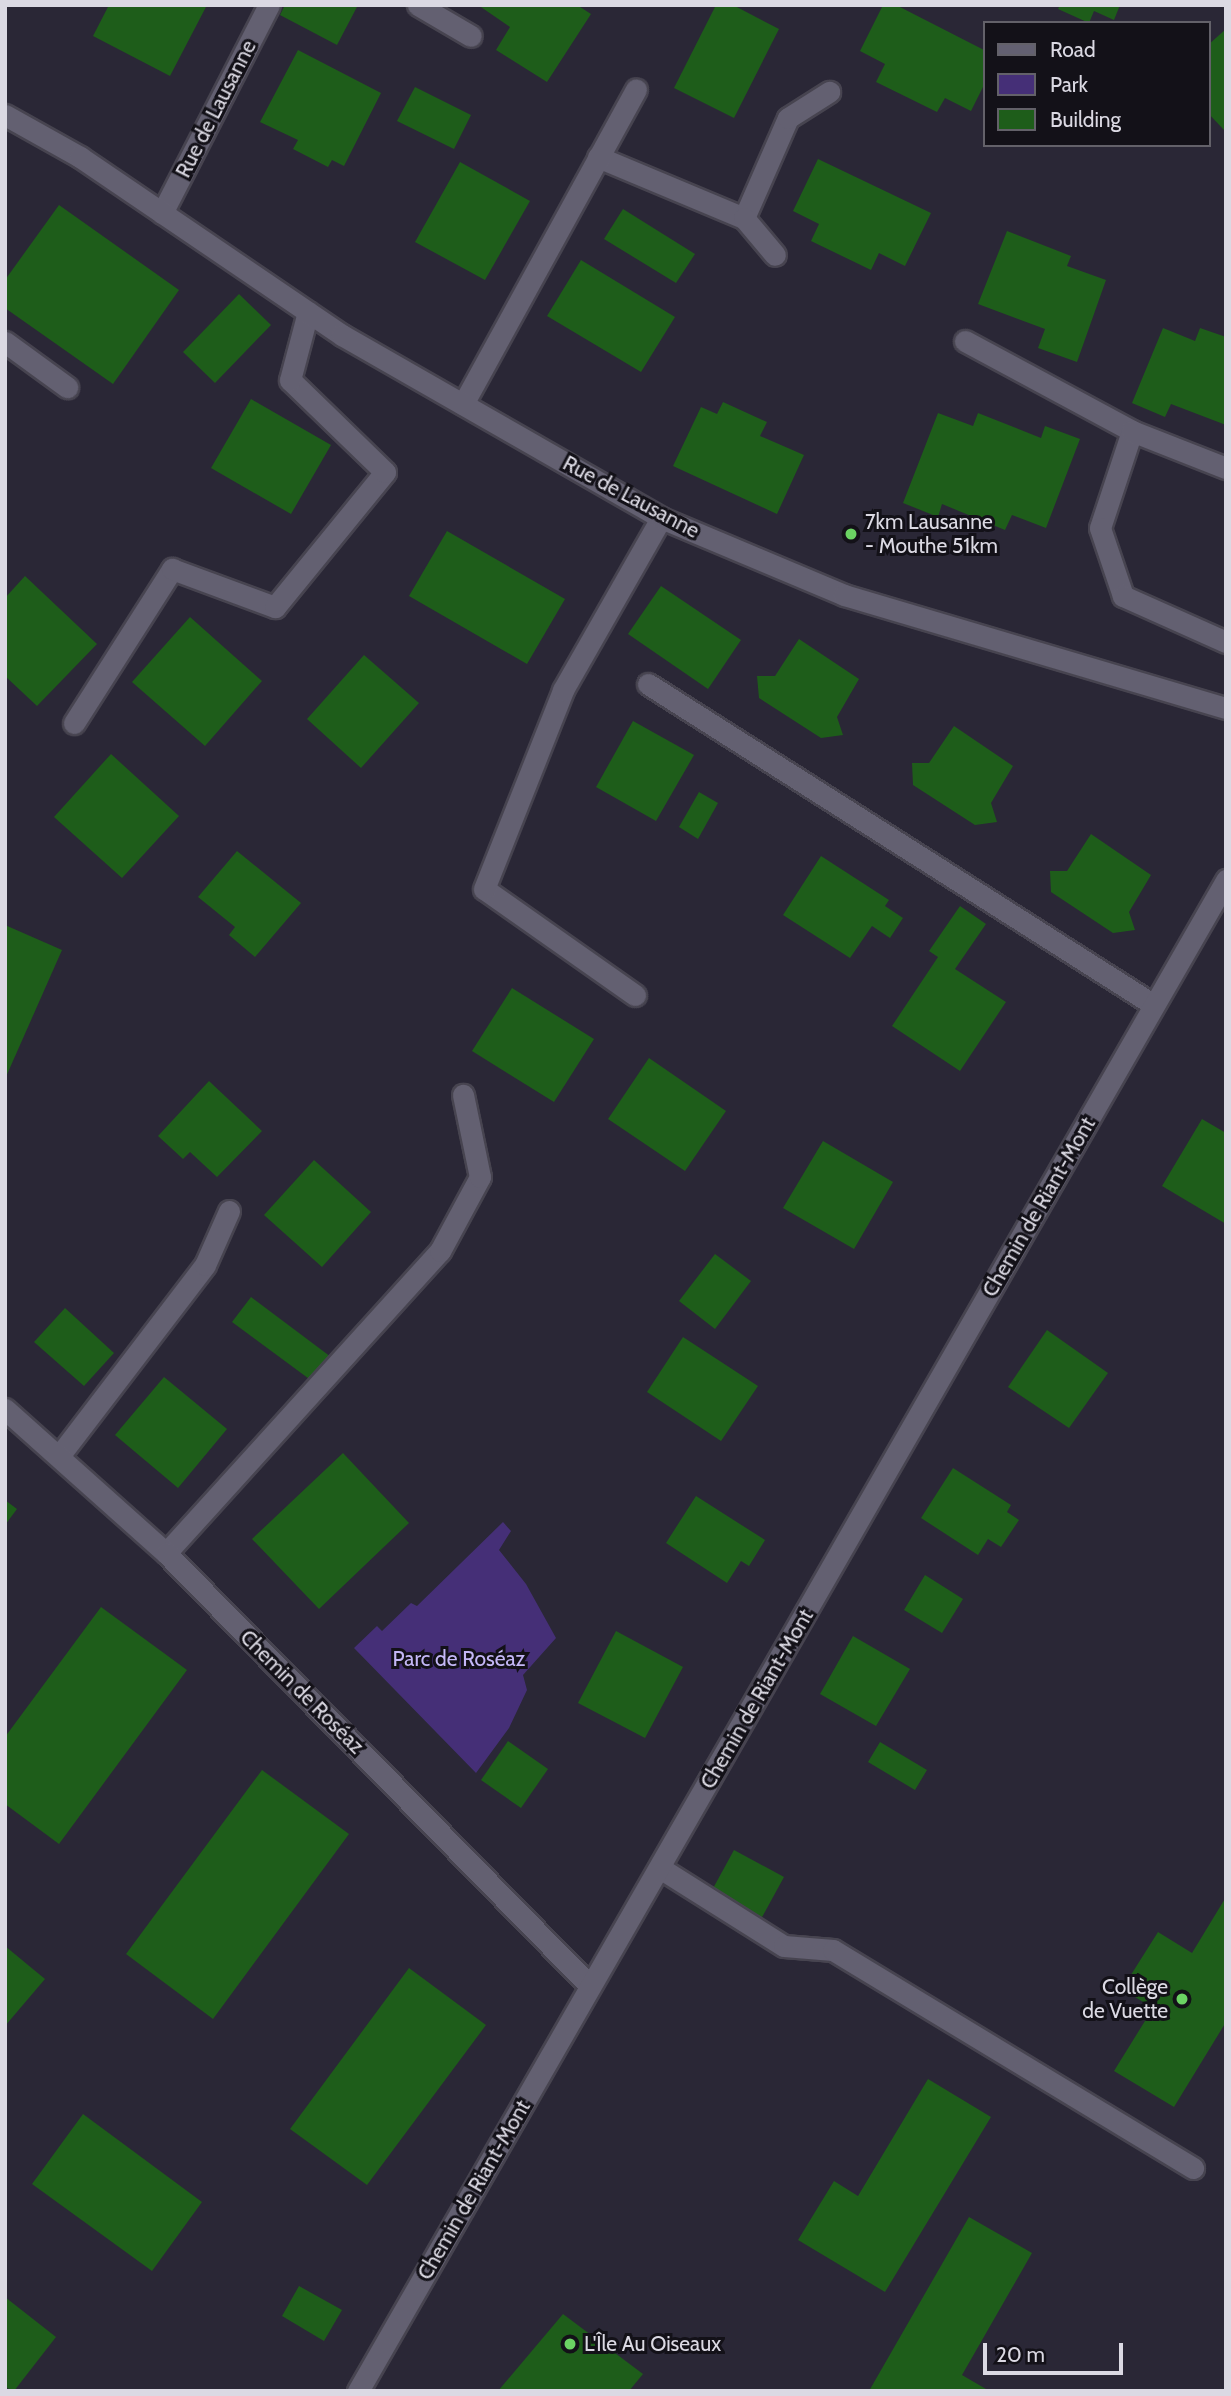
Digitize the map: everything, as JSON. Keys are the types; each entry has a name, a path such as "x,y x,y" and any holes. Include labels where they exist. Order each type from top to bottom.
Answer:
{"street":[{"name":"Rue de Lausanne","path":"162,213 269,5"},
{"path":"418,5 471,36"},
{"path":"463,404 636,89"},
{"path":"744,218 788,118 829,92"},
{"name":"Rue de Lausanne","path":"5,115 80,157 308,312 661,518 844,595 1226,708"},
{"path":"598,157 744,218 775,255"},
{"path":"74,723 172,569 275,607 385,472 290,380 308,312"},
{"path":"965,341 1132,431 1226,468"},
{"path":"5,342 67,387"},
{"path":"1132,431 1100,528 1123,596 1226,642"},
{"path":"635,995 484,889 563,690 661,518"},
{"path":"648,684 1154,1006"},
{"name":"Chemin de Riant-Mont","path":"358,2391 1226,880"},
{"path":"166,1553 440,1251 480,1177 463,1095"},
{"path":"59,1456 205,1265 229,1211"},
{"name":"Chemin de Roséaz","path":"5,1409 166,1553 589,1985"},
{"path":"660,1868 785,1946 833,1950 1193,2168"}],"green space":[{"name":"Parc de Roséaz","path":"503,1522 511,1531 499,1550 526,1584 556,1638 523,1675 527,1690 509,1728 476,1773 354,1648 377,1626 382,1631 411,1603 417,1606"}],"building":[{"path":"109,5 207,5 170,76 93,36"},
{"path":"285,5 358,5 337,45 280,15"},
{"path":"478,5 577,5 591,14 547,82 496,50 510,27"},
{"path":"716,5 733,5 779,29 734,118 674,88"},
{"path":"883,5 896,5 982,49 982,89 971,111 945,98 937,112 876,82 885,64 860,51"},
{"path":"1060,5 1120,5 1114,20 1094,11 1090,21 1085,21 1058,9"},
{"path":"1226,29 1224,130 1210,115 1210,43"},
{"path":"298,50 381,93 344,166 332,160 328,167 293,149 298,140 260,122"},
{"path":"415,87 471,115 454,149 397,121"},
{"path":"818,159 931,213 905,266 879,253 871,270 811,241 819,224 793,211"},
{"path":"460,162 530,201 485,280 415,242"},
{"path":"59,205 179,290 113,384 5,308 5,280"},
{"path":"623,209 695,254 676,283 604,239"},
{"path":"1007,231 1071,256 1067,266 1106,280 1077,362 1038,348 1045,329 978,304"},
{"path":"581,260 675,317 641,372 547,316"},
{"path":"239,294 271,325 215,383 183,352"},
{"path":"1163,328 1195,341 1200,328 1226,337 1226,425 1171,404 1165,417 1132,403"},
{"path":"251,399 331,445 291,514 211,468"},
{"path":"723,402 767,422 760,436 804,455 777,514 673,466 701,407 717,414"},
{"path":"938,413 973,426 978,413 1041,438 1045,426 1080,439 1046,528 1012,515 1005,530 942,504 938,517 903,503"},
{"path":"447,531 565,599 527,664 409,596"},
{"path":"25,576 97,644 37,706 5,676 5,598"},
{"path":"661,586 741,640 708,689 628,634"},
{"path":"190,617 262,681 205,746 132,682"},
{"path":"799,639 859,679 837,717 843,735 821,738 759,698 757,676 775,676"},
{"path":"364,655 419,703 361,768 307,719"},
{"path":"633,721 694,755 656,821 596,787"},
{"path":"954,726 1013,766 991,803 997,822 975,825 913,785 912,763 929,763"},
{"path":"111,754 179,816 122,878 54,817"},
{"path":"699,792 718,803 698,839 679,827"},
{"path":"1091,834 1151,875 1129,912 1135,930 1113,933 1051,892 1050,871 1067,871"},
{"path":"237,851 301,903 255,957 229,935 235,927 198,897"},
{"path":"821,856 889,900 885,906 903,918 890,938 872,926 850,958 783,915"},
{"path":"960,906 986,924 955,969 1006,1002 960,1071 892,1026 938,957 929,951"},
{"path":"5,925 62,950 5,1079"},
{"path":"512,988 594,1039 554,1102 472,1051"},
{"path":"649,1058 726,1111 685,1171 608,1119"},
{"path":"209,1081 262,1131 217,1177 190,1152 183,1159 158,1136"},
{"path":"1202,1119 1226,1133 1226,1224 1162,1186"},
{"path":"823,1141 893,1182 854,1249 783,1208"},
{"path":"314,1160 371,1212 322,1267 264,1215"},
{"path":"715,1254 751,1281 715,1329 679,1301"},
{"path":"251,1297 335,1360 316,1384 232,1322"},
{"path":"65,1308 114,1353 84,1386 34,1342"},
{"path":"1047,1330 1108,1373 1069,1428 1008,1387"},
{"path":"683,1337 758,1386 721,1441 647,1392"},
{"path":"164,1377 227,1429 178,1488 115,1435"},
{"path":"343,1453 409,1523 319,1609 252,1539"},
{"path":"953,1468 1011,1505 1007,1512 1019,1520 1001,1547 988,1539 978,1555 921,1518"},
{"path":"696,1496 765,1540 749,1566 741,1561 727,1583 666,1543"},
{"path":"5,1500 17,1509 5,1525"},
{"path":"925,1575 963,1599 942,1633 904,1610"},
{"path":"101,1607 187,1670 59,1844 5,1804 5,1737"},
{"path":"616,1631 683,1667 645,1738 578,1703"},
{"path":"853,1636 910,1669 876,1726 820,1694"},
{"path":"508,1741 548,1769 521,1808 481,1780"},
{"path":"880,1742 927,1770 915,1790 868,1762"},
{"path":"262,1770 349,1834 213,2019 126,1954"},
{"path":"734,1850 784,1877 761,1919 711,1892"},
{"name":"Collège de Vuette","path":"1226,1897 1226,2022 1174,2107 1114,2071 1153,2008 1122,1989 1158,1932 1192,1953"},
{"path":"5,1946 45,1979 5,2026"},
{"path":"409,1968 486,2025 367,2185 290,2129"},
{"path":"928,2079 991,2117 885,2292 798,2240 834,2181 858,2196"},
{"path":"83,2114 202,2202 152,2271 32,2184"},
{"path":"969,2217 1032,2253 962,2375 986,2389 869,2391"},
{"path":"299,2286 342,2310 324,2341 282,2316"},
{"path":"5,2297 56,2337 14,2391 5,2387"},
{"name":"L'Île Au Oiseaux","path":"563,2314 643,2374 629,2391 498,2391"}],"place":[{"name":"7km Lausanne - Mouthe 51km","path":"851,534"},
{"name":"Collège de Vuette","path":"1182,1999"},
{"name":"L'Île Au Oiseaux","path":"570,2344"}]}
